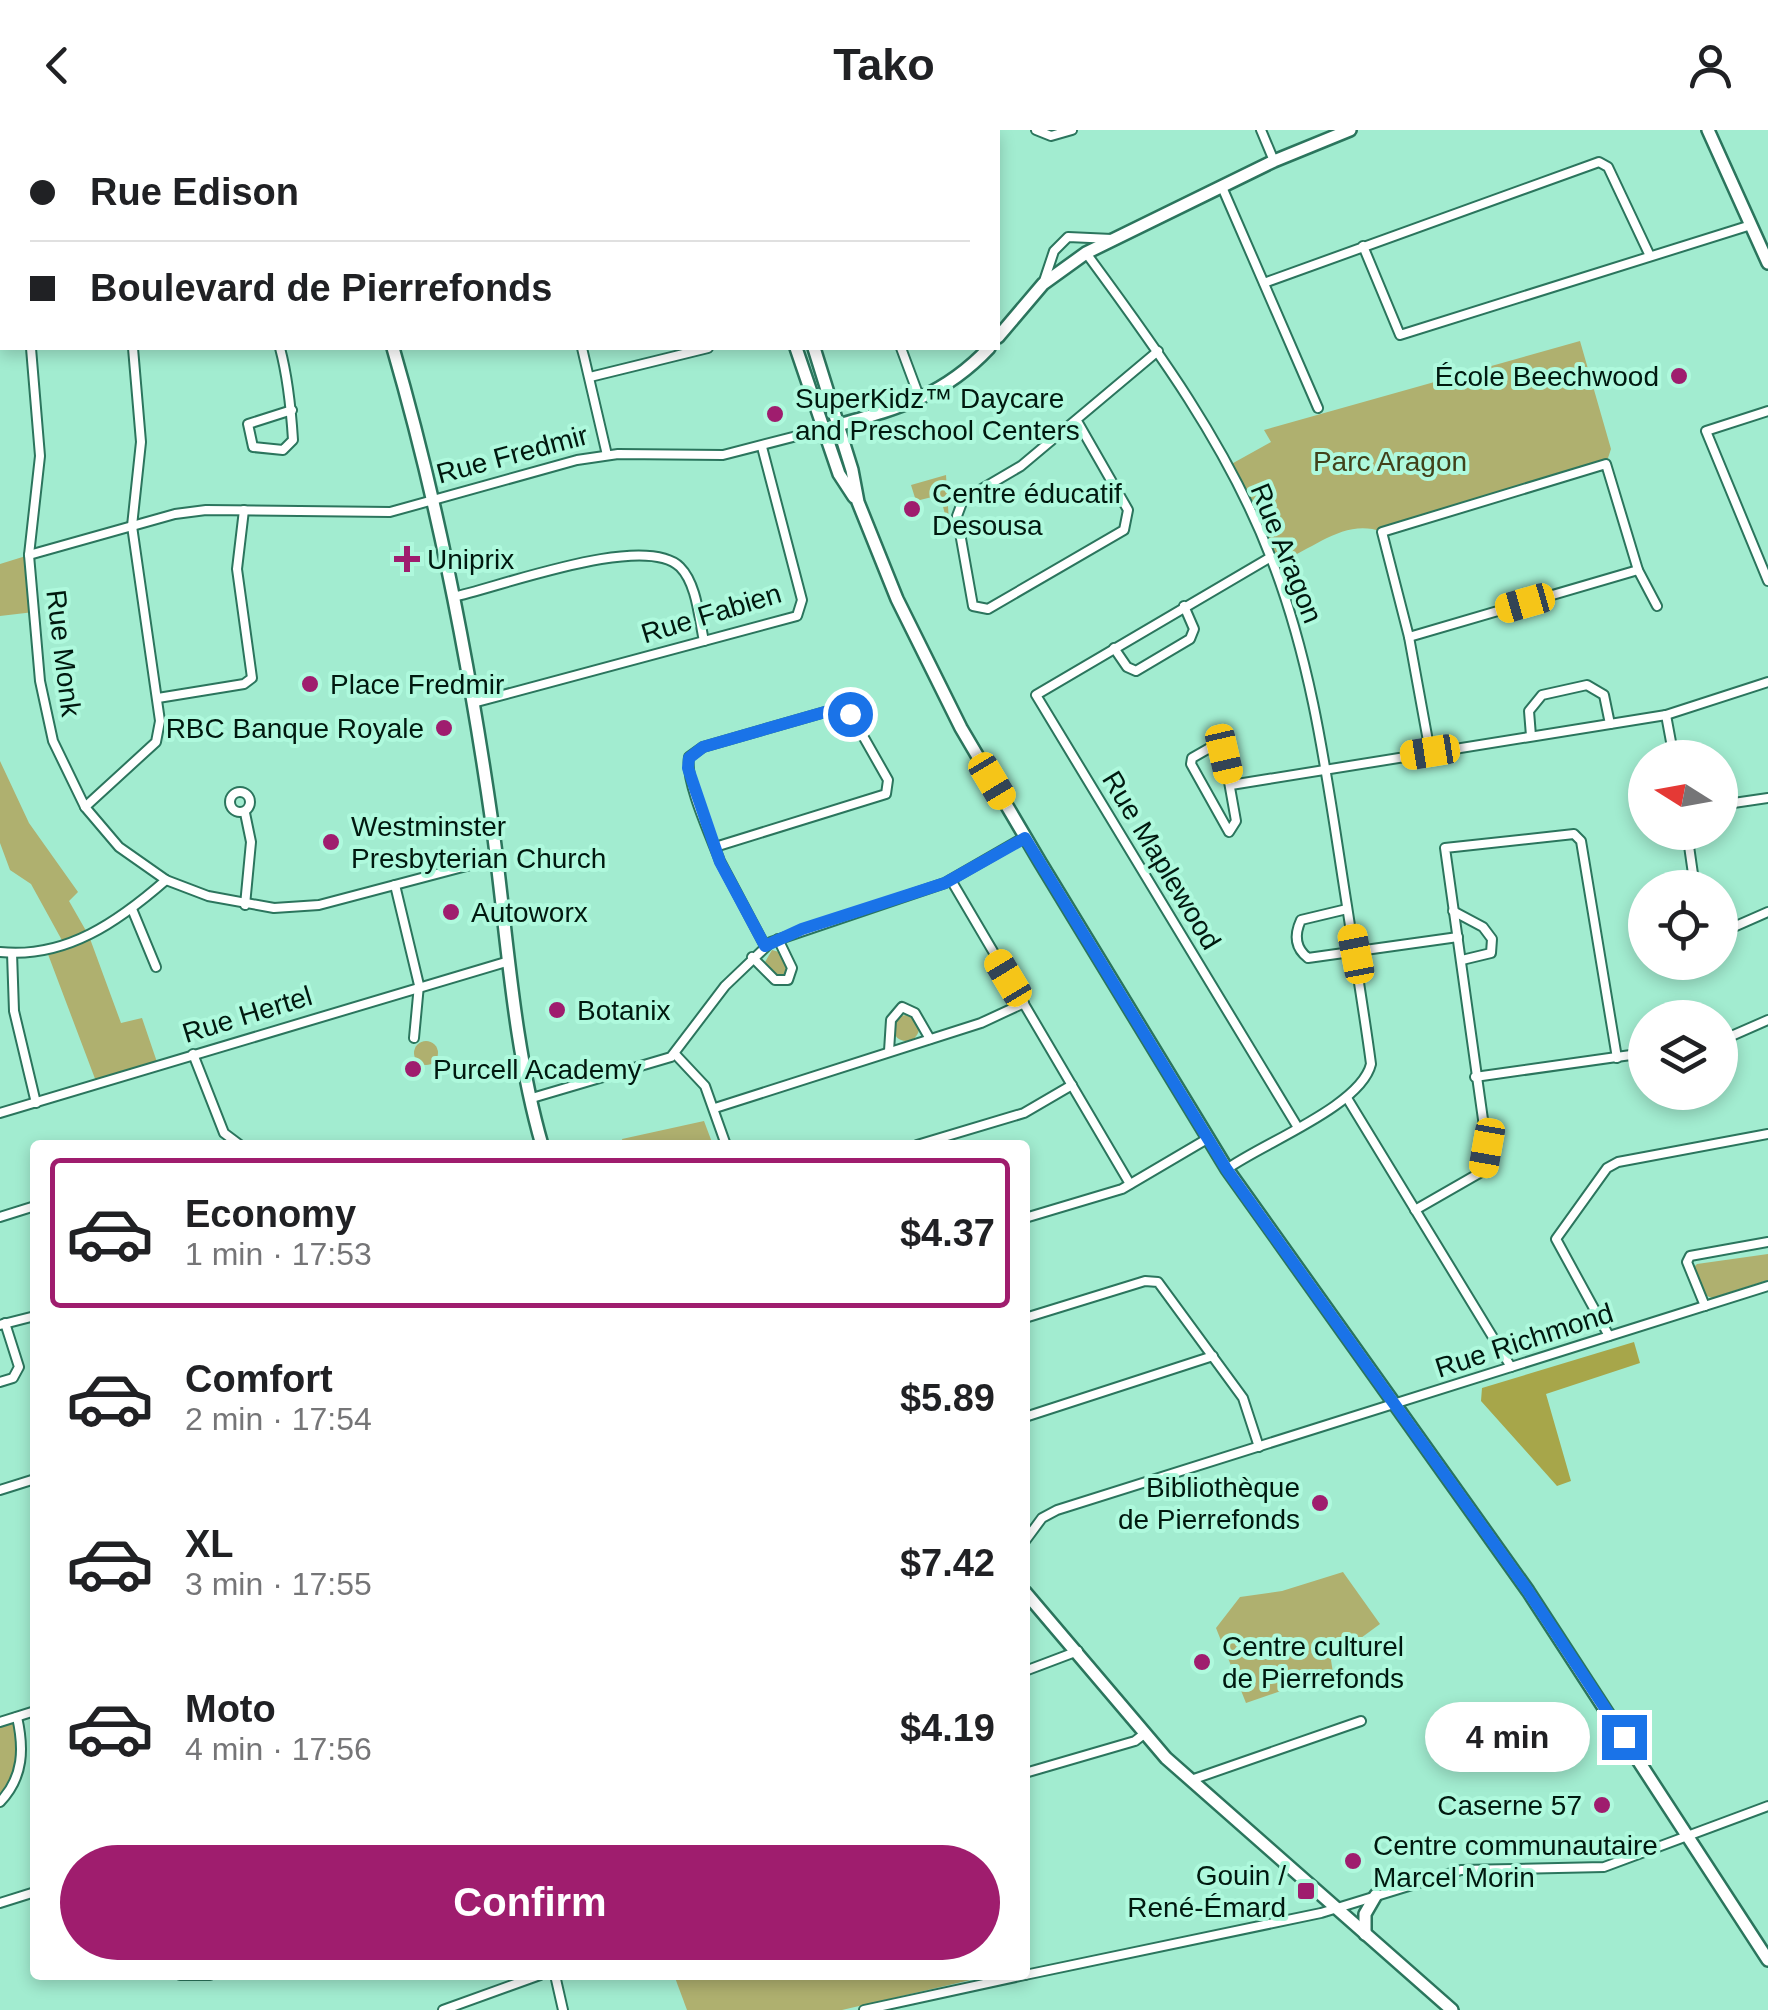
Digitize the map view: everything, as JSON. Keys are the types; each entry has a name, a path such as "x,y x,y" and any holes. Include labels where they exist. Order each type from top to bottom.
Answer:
{"street":[{"path":"1036,130 1051,136 1072,130"},
{"path":"1260,130 1274,160"},
{"path":"1000,336 1043,284 1086,253 1274,160 1350,130"},
{"path":"1708,130 1768,263"},
{"path":"1264,283 1599,162 1608,167 1650,256"},
{"path":"1222,187 1318,408"},
{"path":"1362,246 1400,335 1750,225"},
{"path":"1043,284 1054,252 1068,237 1112,239"},
{"name":"Rue Aragon","path":"1086,253 1158,351 1250,509 1271,557 1308,669 1328,768 1371,1064 1368,1077 1347,1098"},
{"name":"Rue Monk","path":"31,350 40,456 29,555 40,681 53,741 84,807 120,847 166,880 245,905 319,905 497,858"},
{"path":"84,807 156,742 158,698 132,526 141,442 133,350"},
{"path":"280,350 292,410 291,447 253,447 248,424 292,410"},
{"path":"394,350 434,501 473,703 509,961 541,1140"},
{"path":"583,350 607,455"},
{"path":"590,377 700,350"},
{"path":"797,350 840,474 858,502"},
{"path":"815,350 858,502 927,664 1025,838 1227,1170 1566,1646 1768,1960"},
{"path":"902,350 920,399"},
{"name":"Rue Fredmir","path":"29,555 190,512 363,514 434,501 554,465 607,455 697,457 762,447 920,399 951,385 987,350"},
{"path":"1077,421 1128,510 1124,530 988,609 972,606 957,516 963,500 1021,466 1158,351"},
{"path":"1768,411 1706,431 1768,581"},
{"name":"Rue Fabien","path":"473,703 796,616 801,607 762,447"},
{"path":"1430,752 1409,637 1382,532 1606,464 1638,570 1657,606"},
{"path":"158,698 244,684 252,678 237,570 244,510"},
{"path":"453,597 607,557 665,557 682,568 691,586 704,641"},
{"name":"Rue Maplewood","path":"1271,557 1036,695 1297,1126"},
{"path":"1409,637 1638,570"},
{"path":"1114,648 1126,667 1136,671 1177,647 1190,639 1194,628 1184,606"},
{"path":"1231,785 1666,715 1768,682"},
{"path":"1531,736 1529,712 1542,695 1587,685 1604,696 1610,724"},
{"path":"715,847 886,794 888,780 850,714 836,709 693,752 688,768 715,847 765,946"},
{"path":"1666,715 1671,740"},
{"path":"1212,746 1220,748 1231,785 1236,821 1228,832 1204,794 1192,758 1212,746"},
{"path":"1738,802 1768,798"},
{"path":"245,813 251,842 245,905"},
{"path":"1415,1210 1483,1172 1487,1148 1474,1077 1445,848 1574,834 1581,841 1618,1058"},
{"path":"532,1098 675,1054 720,992 765,946 951,880 1025,838"},
{"path":"0,952 79,940 132,910 166,880"},
{"path":"951,880 1130,1184"},
{"path":"395,885 419,985 414,1038"},
{"path":"132,910 156,967"},
{"path":"1347,910 1300,920 1295,932 1300,952 1308,958 1356,954 1458,937"},
{"path":"1453,911 1483,928 1492,939 1491,954 1462,960"},
{"path":"1738,926 1768,912"},
{"path":"752,957 775,980 788,980 793,971 778,939"},
{"path":"12,953 14,1011 36,1102"},
{"name":"Rue Hertel","path":"0,1114 509,961"},
{"path":"714,1108 992,1019 1024,1003"},
{"path":"889,1051 891,1020 902,1007 916,1013 930,1039"},
{"path":"0,1016 14,1011"},
{"path":"1738,1033 1768,1020"},
{"path":"193,1054 224,1133 233,1140"},
{"path":"675,1054 702,1081 724,1140"},
{"path":"1474,1077 1628,1056"},
{"path":"934,1140 1020,1115 1072,1085"},
{"path":"1227,1170 1347,1098 1511,1367"},
{"path":"1609,1336 1556,1240 1607,1168 1618,1162 1768,1134"},
{"path":"1030,1216 1130,1184 1207,1139"},
{"path":"0,1217 30,1208"},
{"path":"1705,1306 1686,1262 1690,1256 1768,1242"},
{"path":"1030,1317 1156,1281 1244,1398 1259,1447"},
{"name":"Rue Richmond","path":"1030,1535 1053,1511 1768,1286"},
{"path":"0,1382 13,1378 18,1367 2,1324 30,1317"},
{"path":"1030,1415 1213,1356"},
{"path":"0,1490 30,1481"},
{"path":"1030,1598 1144,1734 1190,1780 1452,2010"},
{"path":"1030,1669 1078,1651"},
{"path":"0,1722 30,1713"},
{"path":"0,1802 20,1764 23,1744 16,1717"},
{"path":"1190,1780 1361,1721"},
{"path":"1030,1772 1136,1740 1144,1734"},
{"path":"1030,1974 1335,1908 1475,1868 1599,1868 1768,1806"},
{"path":"0,1903 30,1894"},
{"path":"1365,1934 1365,1914 1376,1895"},
{"path":"443,2010 526,1980"},
{"path":"556,1980 563,2010"},
{"path":"864,2010 1002,1980"}],"green space":[{"name":"Parc Aragon","path":"1580,341 1611,449 1606,464 1382,532 1343,532 1282,561 1271,557 1226,467 1271,442 1264,430"},
{"path":"946,475 949,522 940,495 916,501 911,485"},
{"path":"29,555 34,612 0,616 0,564"},
{"path":"0,761 29,823 78,892 69,901 89,936 121,1023 142,1018 158,1065 97,1084 46,949 64,944 31,884 10,870 0,843"},
{"path":"772,950 779,952 788,969 785,977 775,974 765,962"},
{"path":"906,1015 915,1019 919,1028 915,1037 906,1041 897,1037 893,1028 897,1019"},
{"path":"426,1041 435,1044 435,1062 426,1065 417,1062 414,1053 417,1044"},
{"path":"704,1121 711,1140 622,1140"},
{"path":"1768,1254 1768,1280 1712,1298 1702,1294 1692,1269 1697,1264"},
{"path":"1343,1572 1380,1624 1331,1660 1333,1673 1246,1703 1216,1628 1240,1597 1282,1591"},
{"path":"17,1717 20,1764 0,1802 0,1722"},
{"path":"676,1980 971,1980 842,2010 687,2010"}],"shaded area":[{"path":"1634,1342 1640,1363 1546,1394 1571,1481 1557,1486 1481,1401 1482,1388"}],"place":[{"name":"École Beechwood","path":"1679,376"},
{"name":"SuperKidz™ Daycare and Preschool Centers","path":"775,414"},
{"name":"Centre éducatif Desousa","path":"912,509"},
{"name":"Uniprix","path":"407,559"},
{"name":"Place Fredmir","path":"310,684"},
{"name":"RBC Banque Royale","path":"444,728"},
{"name":"Westminster Presbyterian Church","path":"331,842"},
{"name":"Autoworx","path":"451,912"},
{"name":"Botanix","path":"557,1010"},
{"name":"Purcell Academy","path":"413,1069"},
{"name":"Bibliothèque de Pierrefonds","path":"1320,1503"},
{"name":"Centre culturel de Pierrefonds","path":"1202,1662"},
{"name":"Caserne 57","path":"1602,1805"},
{"name":"Centre communautaire Marcel Morin","path":"1353,1861"},
{"name":"Gouin / René-Émard","path":"1306,1891"}],"route":[{"path":"850,714 840,708 832,710 703,747 689,758 688,768 720,862 765,946 802,929 945,883 1025,838 1227,1170 1528,1591 1624,1737"}]}
